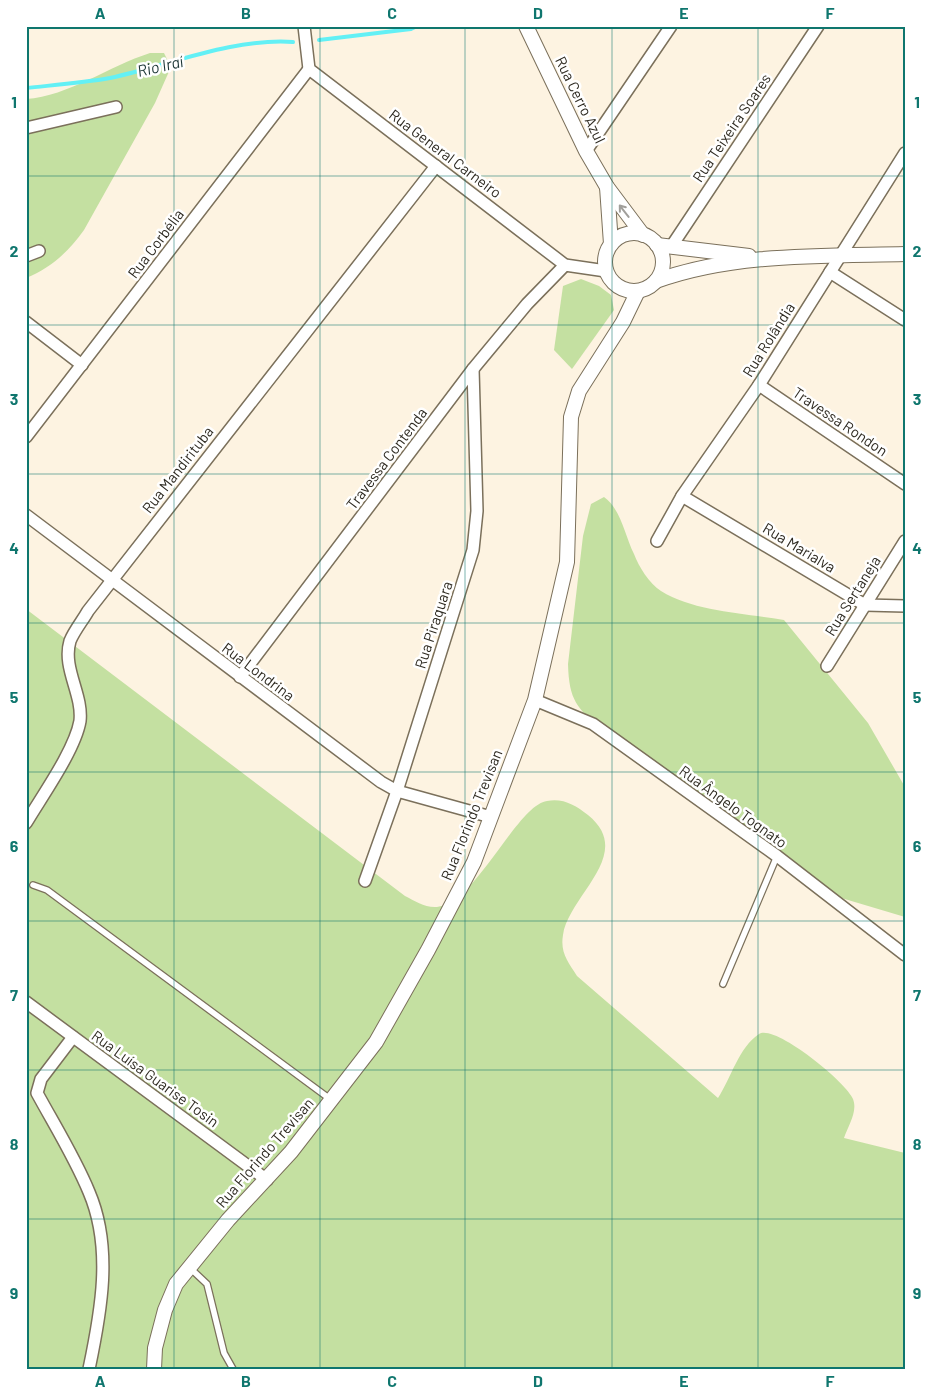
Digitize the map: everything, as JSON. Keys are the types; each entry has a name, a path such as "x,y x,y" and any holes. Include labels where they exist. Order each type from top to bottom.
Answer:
{"street":[{"path":"304,26 308,69"},
{"name":"Rua Cerro Azul","path":"526,26 586,151 606,187 643,234 664,246"},
{"path":"586,151 670,26"},
{"name":"Rua Teixeira Soares","path":"664,246 818,26"},
{"name":"Rua General Carneiro","path":"308,69 565,265 606,271"},
{"name":"Rua Corbélia","path":"26,437 308,69"},
{"path":"26,128 116,107"},
{"name":"Rua Rolândia","path":"657,541 682,496 759,385 905,153"},
{"name":"Rua Mandirituba","path":"26,823 75,739 80,721 80,706 70,667 70,641 88,611 436,166"},
{"name":"Rua Cerro Azul","path":"606,187 611,244 606,253 606,271"},
{"path":"611,244 625,234 643,234"},
{"path":"656,281 663,263 664,246 767,259"},
{"path":"700,250 702,268"},
{"path":"26,256 39,251"},
{"path":"606,271 610,278 622,289 638,291 656,281 679,272 702,268 767,259 905,254"},
{"name":"Travessa Contenda","path":"240,677 473,369 527,304 565,265"},
{"path":"830,272 905,320"},
{"name":"Rua Florindo Trevisan","path":"154,1369 155,1348 165,1310 176,1284 228,1220 267,1180 376,1042 428,950 474,862 534,700 567,562 571,417 579,390 623,322 638,291"},
{"path":"26,322 82,366"},
{"name":"Rua Piraquara","path":"365,882 397,791 473,550 477,511 473,369"},
{"name":"Travessa Rondon","path":"759,385 905,484"},
{"name":"Rua Marialva","path":"682,496 865,605 905,606"},
{"name":"Rua Londrina","path":"26,516 381,782 397,791 491,817"},
{"name":"Rua Sertaneja","path":"827,666 905,541"},
{"name":"Rua Ângelo Tognato","path":"534,700 594,724 777,856 905,955"},
{"name":"Rua Luísa Guarise Tosin","path":"26,1002 267,1180"},
{"path":"73,1037 41,1079 37,1093 90,1193 98,1222 102,1258 102,1294 89,1369"}],"lane":[{"path":"723,984 777,856"},
{"path":"33,885 48,890 332,1100"},
{"path":"189,1266 207,1284 224,1353 233,1369"}],"green space":[{"path":"150,53 164,53 171,67 155,103 84,230 72,245 51,264 26,278 26,99 42,97 73,87"},
{"path":"581,279 599,286 611,295 614,310 572,369 554,350 563,286"},
{"path":"604,497 615,508 636,559 657,588 674,598 705,608 784,620 868,723 905,787 905,917 838,897 602,731 586,716 576,702 570,687 568,664 583,536 591,504"},
{"path":"26,609 405,896 424,905 437,907 452,901 466,889 481,873 509,835 535,807 547,801 564,801 574,805 588,815 601,830 605,845 603,860 596,875 576,905 563,935 564,952 577,976 718,1098 746,1047 759,1034 767,1033 794,1046 838,1080 853,1099 852,1119 844,1138 905,1153 905,1369 26,1369"}],"waterway":[{"name":"Rio Iraí","path":"319,40 411,29 417,26"},
{"name":"Rio Iraí","path":"26,88 110,78 224,48 247,44 293,42"}]}
